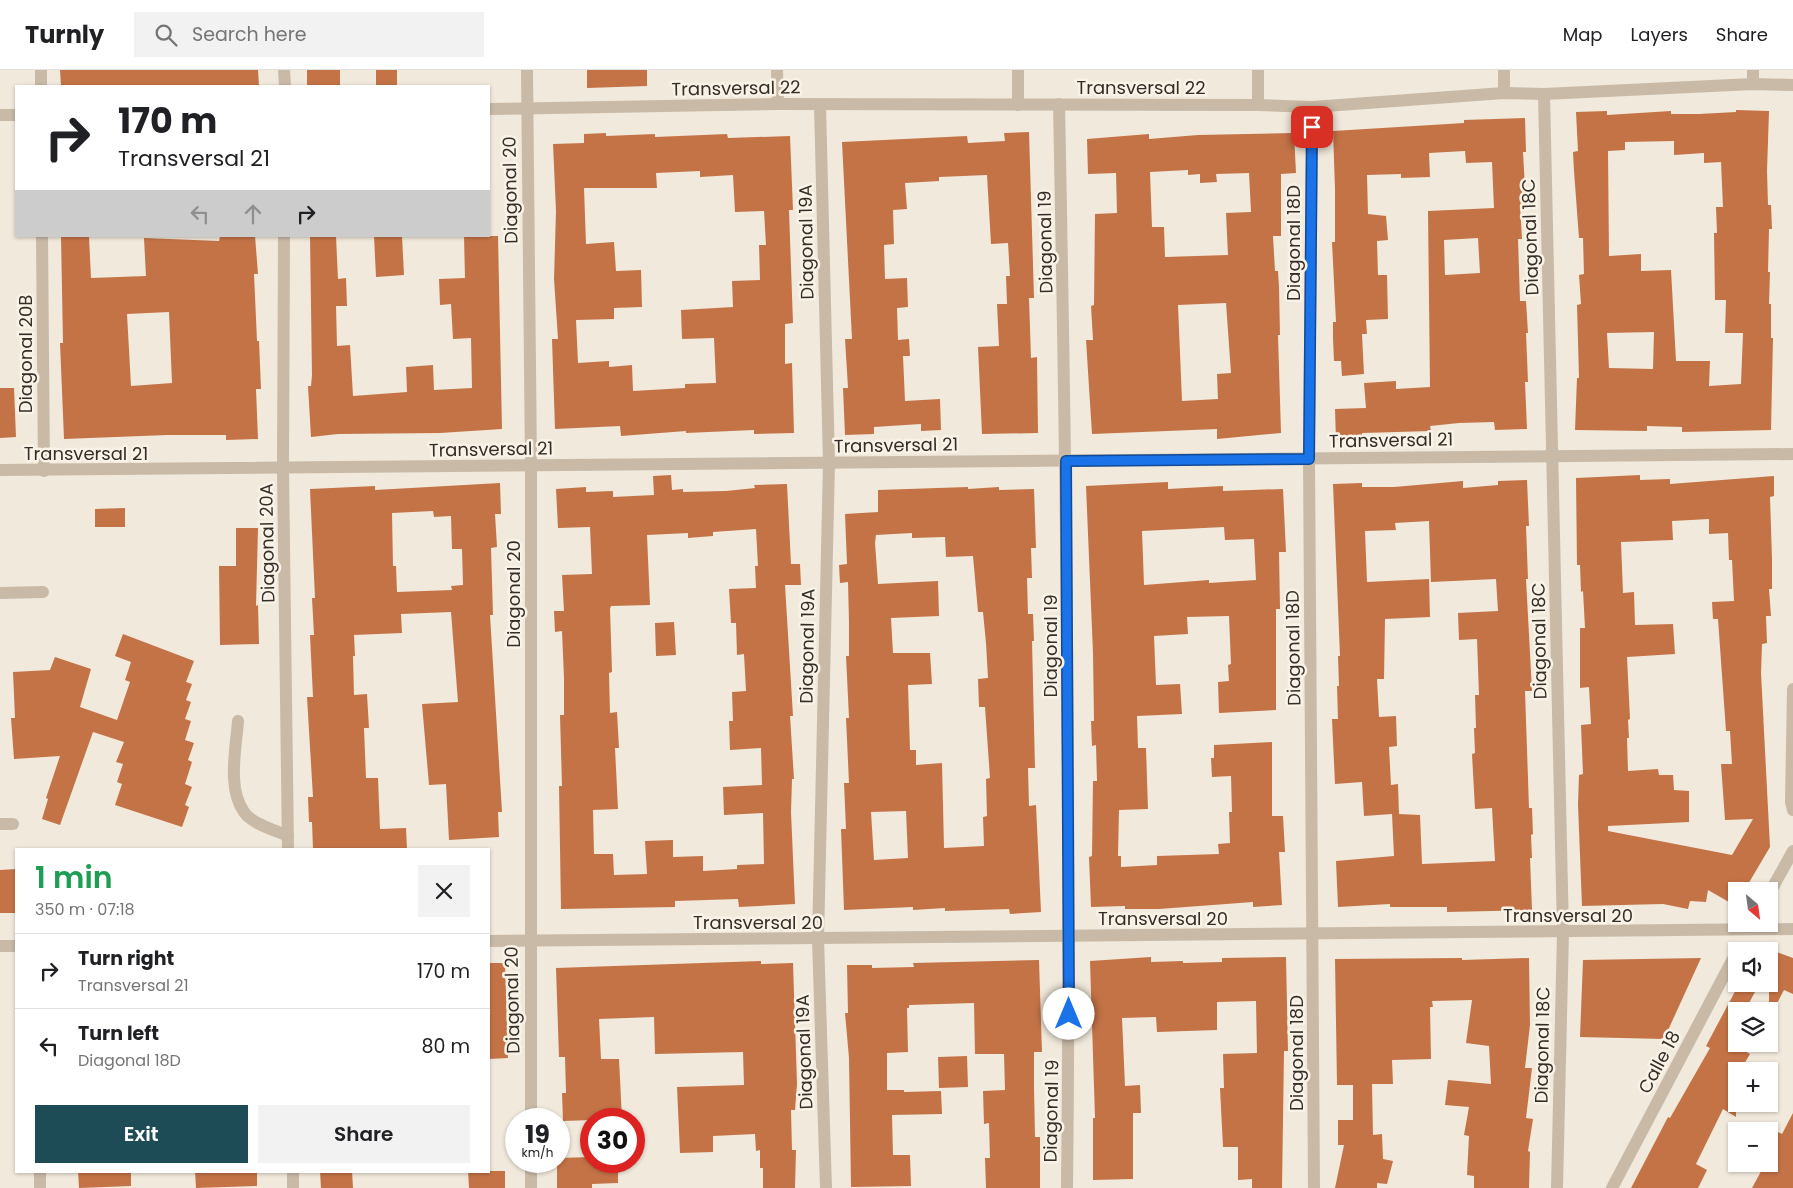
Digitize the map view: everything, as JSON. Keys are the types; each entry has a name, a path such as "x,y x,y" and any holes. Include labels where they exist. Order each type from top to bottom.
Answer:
{"street":[{"path":"41,85 42,70"},
{"path":"284,70 284,85"},
{"name":"Diagonal 20","path":"527,70 531,466 529,941 531,1108"},
{"path":"777,70 778,104"},
{"path":"1018,70 1018,105"},
{"path":"1258,70 1258,105"},
{"path":"1504,70 1504,93"},
{"path":"1753,70 1753,84"},
{"name":"Transversal 22","path":"490,109 778,104 1258,105 1312,107 1504,93 1544,94 1753,84 1793,85"},
{"name":"Diagonal 18C","path":"1544,94 1562,932 1557,1188"},
{"name":"Diagonal 19","path":"1059,104 1066,461 1070,936 1067,1188"},
{"name":"Diagonal 19A","path":"820,105 829,464 818,939 826,1188"},
{"name":"Diagonal 18D","path":"1312,107 1309,459 1314,1188"},
{"path":"0,115 15,114"},
{"name":"Diagonal 20B","path":"42,237 44,471"},
{"name":"Diagonal 20A","path":"284,237 283,469 288,842"},
{"name":"Transversal 21","path":"0,470 283,469 1793,454"},
{"path":"0,593 42,592"},
{"path":"1793,689 1791,802 1793,810"},
{"path":"238,721 234,792 244,813 288,842"},
{"path":"0,824 13,824"},
{"path":"1776,882 1793,851"},
{"name":"Transversal 20","path":"490,941 1562,932 1728,928"},
{"name":"Transversal 20","path":"1778,928 1793,929"},
{"path":"0,946 15,946"},
{"name":"Calle 18","path":"1612,1188 1728,969"},
{"path":"40,1173 40,1188"},
{"path":"293,1173 293,1188"},
{"path":"531,1173 531,1188"}],"building":[{"path":"60,70 258,70 259,85 61,85"},
{"path":"307,70 340,70 340,85 307,85"},
{"path":"376,70 397,70 397,85 376,85"},
{"path":"587,70 647,70 647,86 587,88"},
{"path":"1736,110 1769,111 1767,171 1768,205 1771,205 1772,229 1769,229 1768,272 1770,272 1771,338 1773,338 1771,430 1682,432 1682,427 1647,426 1647,431 1575,430 1577,378 1579,378 1577,305 1581,304 1579,275 1584,274 1583,238 1579,238 1573,152 1578,151 1576,112 1607,111 1607,115 1671,111 1671,114 1736,112","holes":["1674,141 1674,155 1704,153 1704,163 1721,162 1723,207 1716,207 1717,233 1714,233 1715,300 1726,300 1725,333 1743,333 1741,384 1709,386 1710,361 1676,361 1671,270 1641,271 1641,254 1609,256 1608,151 1625,150 1625,142","1654,332 1653,369 1609,368 1607,333"]},
{"path":"1525,118 1526,152 1523,152 1526,206 1520,206 1522,239 1518,239 1520,301 1526,301 1528,333 1526,333 1528,382 1525,382 1527,429 1495,430 1494,422 1459,423 1430,426 1431,431 1362,433 1362,439 1336,440 1335,409 1366,408 1364,383 1396,381 1396,389 1430,387 1428,211 1494,208 1492,162 1466,163 1465,151 1429,153 1430,177 1401,178 1401,174 1367,175 1368,214 1386,216 1388,240 1377,241 1378,275 1387,275 1388,319 1366,320 1367,334 1362,334 1364,374 1342,376 1341,361 1334,361 1333,338 1333,322 1336,322 1332,242 1335,242 1333,131 1464,123 1464,120","holes":["1478,238 1480,273 1445,275 1444,240"]},
{"path":"1029,132 1034,298 1029,298 1031,358 1037,357 1038,433 982,434 978,347 999,346 997,304 1007,304 1006,276 1010,276 1008,243 991,244 987,175 939,177 939,181 905,183 907,209 893,210 894,244 884,245 885,279 907,278 908,307 897,308 898,340 909,339 910,356 903,356 905,401 940,399 941,430 921,431 921,424 874,427 874,434 845,435 843,388 848,388 845,339 852,339 842,142 967,136 968,143 1005,141 1004,133"},
{"path":"606,133 606,136 655,134 655,137 727,134 728,138 790,136 793,210 789,210 793,323 785,324 785,364 792,363 794,433 754,434 754,430 686,433 686,431 621,436 620,426 555,429 552,339 558,339 554,279 556,211 553,144 584,143 584,134","holes":["700,171 700,177 733,175 735,212 764,211 766,245 759,245 760,280 732,281 733,307 681,310 682,339 714,338 716,383 685,384 685,388 633,391 632,365 609,367 609,361 578,363 576,320 614,319 614,308 642,307 641,270 616,271 614,242 586,244 584,188 657,188 656,173"]},
{"path":"1294,133 1296,173 1281,174 1281,236 1273,236 1275,271 1278,271 1279,287 1280,335 1278,335 1281,433 1217,439 1217,429 1092,434 1086,340 1093,340 1091,306 1094,305 1095,214 1117,213 1116,173 1088,174 1087,139 1149,134 1149,139 1198,135","holes":["1188,170 1188,175 1200,174 1200,183 1217,182 1216,174 1249,173 1251,212 1226,213 1228,255 1165,257 1164,227 1152,227 1150,172","1226,303 1231,373 1217,374 1218,399 1182,401 1178,305"]},
{"path":"498,236 502,429 440,433 338,434 311,437 308,386 311,386 310,237 336,237 338,279 346,278 347,306 336,306 337,346 350,345 353,396 407,392 406,367 433,365 434,390 472,388 471,338 453,339 451,304 440,305 439,279 465,278 464,237"},
{"path":"61,237 89,237 91,278 146,276 144,238 219,241 220,237 255,237 258,274 254,274 261,389 256,389 258,439 226,440 226,435 167,435 64,439 60,343 63,343","holes":["169,312 172,383 131,386 127,314"]},
{"path":"374,237 402,237 404,275 376,277"},
{"path":"0,388 14,388 16,437 0,438"},
{"path":"671,475 672,490 683,489 683,492 726,491 755,488 754,485 787,484 791,564 800,564 801,585 785,585 793,716 790,716 794,779 792,779 791,812 795,904 739,907 738,899 675,901 675,907 561,909 559,786 562,786 560,715 564,715 564,678 562,631 555,632 554,611 564,611 562,575 592,574 590,527 558,528 556,489 586,487 586,492 613,491 613,497 654,495 653,476","holes":["756,529 758,566 755,566 756,588 729,589 731,623 736,623 737,655 744,654 746,691 732,692 733,721 729,721 730,750 761,748 762,785 723,787 724,815 763,813 764,864 737,865 737,869 703,871 703,856 673,857 673,840 645,841 647,874 614,875 613,854 594,854 593,810 618,809 615,748 619,748 617,712 610,713 609,673 612,672 611,606 650,605 647,535 688,533 688,538 713,536 713,532"]},
{"path":"1640,475 1640,480 1670,479 1670,484 1774,476 1774,496 1770,497 1772,589 1769,589 1771,616 1766,616 1767,643 1762,644 1761,673 1770,847 1749,882 1728,882 1728,901 1708,890 1706,902 1690,901 1688,909 1663,904 1582,906 1578,805 1579,775 1583,774 1581,725 1591,724 1589,687 1580,688 1580,628 1585,628 1580,565 1577,565 1576,478","holes":["1709,519 1709,534 1728,533 1729,560 1732,560 1734,601 1712,602 1713,619 1718,619 1726,731 1730,731 1732,764 1721,764 1725,820 1753,819 1732,855 1608,831 1608,826 1689,822 1689,791 1674,790 1673,775 1659,775 1658,769 1628,771 1627,738 1629,738 1628,720 1630,719 1627,657 1675,654 1673,624 1635,625 1634,592 1623,593 1621,542 1673,540 1672,521"]},
{"path":"1527,480 1529,526 1526,526 1528,579 1526,579 1532,691 1525,691 1529,808 1532,808 1533,834 1531,835 1532,858 1530,858 1532,910 1447,912 1447,907 1390,907 1390,904 1338,907 1336,861 1394,856 1392,814 1364,816 1362,782 1335,784 1332,719 1338,719 1337,686 1339,686 1338,656 1340,656 1333,484 1362,483 1362,487 1394,487 1463,481 1463,488 1498,485 1498,481","holes":["1429,521 1431,582 1496,579 1498,611 1458,613 1459,640 1477,639 1479,695 1475,695 1475,753 1472,754 1475,809 1492,808 1495,861 1422,864 1420,815 1399,814 1398,784 1391,785 1389,747 1397,746 1396,716 1379,717 1377,679 1384,679 1385,619 1430,617 1429,579 1367,582 1365,531 1396,530 1395,523"]},
{"path":"1168,482 1168,489 1223,486 1223,491 1283,489 1286,552 1279,552 1280,609 1276,609 1276,710 1219,713 1218,682 1229,681 1228,665 1231,664 1229,616 1187,617 1188,634 1154,636 1156,685 1180,684 1182,714 1137,716 1138,748 1146,748 1148,809 1119,810 1118,856 1121,856 1121,867 1157,865 1157,856 1219,854 1218,844 1230,843 1229,812 1232,812 1231,776 1212,777 1211,758 1214,758 1214,745 1272,742 1272,816 1283,816 1285,852 1279,852 1282,905 1253,907 1253,902 1159,909 1125,909 1125,906 1091,907 1089,857 1092,856 1093,781 1097,781 1096,745 1092,746 1091,721 1094,721 1093,653 1086,486","holes":["1224,527 1225,540 1254,539 1256,580 1209,583 1209,580 1144,585 1142,531"]},
{"path":"500,483 501,514 495,514 497,547 491,548 493,615 490,615 502,812 498,812 499,837 449,840 446,784 429,785 422,704 458,702 451,612 401,614 402,633 354,635 355,656 353,656 354,695 367,694 369,728 364,728 366,778 378,778 380,829 406,828 407,848 313,848 312,822 309,822 308,797 313,797 307,697 313,697 310,635 314,635 312,598 315,598 310,489 375,486 375,490","holes":["433,511 434,517 451,516 452,549 462,549 463,585 451,586 452,590 397,592 396,566 393,566 392,513"]},
{"path":"968,487 968,489 999,487 999,490 1034,489 1036,548 1031,548 1032,578 1027,578 1028,614 1033,614 1035,768 1028,768 1029,806 1036,805 1041,912 1010,914 1009,909 945,911 945,908 913,910 913,907 844,910 841,829 846,829 844,783 849,783 846,718 849,718 846,656 849,656 849,622 848,582 840,583 839,565 847,564 845,514 878,512 878,490","holes":["912,533 912,538 945,537 946,557 973,556 978,612 983,612 988,678 978,679 979,707 985,707 990,778 986,779 987,816 983,817 984,846 944,848 942,763 916,765 916,750 910,750 908,685 932,684 930,653 893,653 891,618 939,616 938,581 878,584 875,543 876,535","906,811 908,858 874,860 871,812"]},
{"path":"125,508 125,527 95,527 95,509"},
{"path":"236,528 258,528 256,606 258,605 259,644 220,645 219,566 236,566"},
{"path":"674,622 676,655 656,656 655,623"},
{"path":"123,634 194,661 186,682 192,684 186,700 191,702 185,719 191,721 185,740 194,743 188,760 192,762 185,784 192,787 185,805 189,807 182,827 115,805 122,784 117,782 123,764 116,762 124,742 93,732 60,825 42,819 48,799 46,798 60,756 14,759 11,718 15,718 13,672 50,670 55,657 91,669 80,707 117,720 130,682 125,680 131,662 115,656"},
{"path":"15,869 15,913 0,913 0,870"},
{"path":"1778,952 1793,958 1793,994 1784,990 1778,1002 1769,1002 1769,992 1778,992"},
{"path":"1151,957 1151,962 1183,961 1183,963 1222,962 1222,958 1286,957 1288,1051 1284,1051 1282,1188 1252,1188 1252,1179 1238,1180 1238,1147 1223,1147 1220,1088 1224,1088 1223,1054 1257,1053 1256,1001 1217,1002 1217,1030 1157,1032 1156,1017 1122,1018 1125,1086 1140,1085 1141,1113 1133,1113 1133,1179 1093,1180 1093,1118 1095,1118 1090,961"},
{"path":"1462,958 1462,960 1529,958 1530,1025 1525,1068 1532,1068 1526,1118 1533,1119 1528,1151 1530,1152 1529,1188 1474,1188 1474,1176 1467,1175 1469,1136 1464,1135 1469,1107 1445,1105 1448,1080 1491,1084 1489,1046 1466,1043 1472,1000 1432,1001 1433,1007 1430,1007 1431,1059 1392,1060 1393,1084 1372,1084 1373,1135 1382,1134 1383,1159 1393,1161 1387,1184 1377,1183 1377,1188 1335,1188 1344,1145 1338,1145 1338,1120 1353,1120 1353,1085 1337,1085 1335,959"},
{"path":"1701,958 1664,1039 1580,1037 1583,960"},
{"path":"1039,960 1042,1052 1034,1052 1034,1087 1035,1137 1040,1137 1040,1188 986,1188 985,1158 990,1158 989,1123 984,1124 983,1091 1005,1090 1004,1054 975,1054 974,1003 909,1005 909,1008 907,1008 908,1052 887,1053 887,1090 904,1090 904,1092 941,1091 942,1114 892,1115 893,1155 910,1155 911,1186 851,1187 849,1058 845,1013 848,1013 847,965 872,965 872,968 914,967 913,963"},
{"path":"761,961 761,964 793,963 797,1084 795,1110 791,1110 792,1150 796,1150 795,1188 763,1188 763,1168 760,1168 760,1150 756,1151 755,1134 713,1136 713,1152 680,1153 677,1087 744,1085 743,1052 655,1054 654,1017 599,1019 601,1059 619,1059 621,1108 580,1108 580,1120 570,1121 570,1108 563,1108 562,1093 566,1093 565,1057 559,1057 556,968"},
{"path":"490,963 505,963 508,1058 490,1059"},
{"path":"1735,992 1755,992 1750,1002 1729,1002"},
{"path":"1728,1005 1728,1052 1746,1052 1750,1054 1745,1062 1728,1062 1728,1112 1736,1112 1736,1117 1723,1109 1696,1164 1707,1170 1698,1188 1631,1188 1668,1117 1670,1118 1710,1048 1706,1046"},
{"path":"967,1056 968,1087 939,1088 938,1057"},
{"path":"1793,1113 1793,1188 1752,1188 1761,1172 1778,1172 1778,1132 1782,1134"},
{"path":"580,1157 580,1173 618,1173 618,1183 592,1184 592,1188 557,1188 557,1173 570,1173 570,1158"},
{"path":"505,1171 505,1188 469,1188 468,1173"},
{"path":"78,1173 131,1173 131,1186 79,1188"},
{"path":"195,1173 257,1173 257,1186 196,1188"},
{"path":"320,1173 352,1173 353,1188 321,1188"}],"route":[{"path":"1069,1014 1066,461 1309,459 1312,127"}]}
